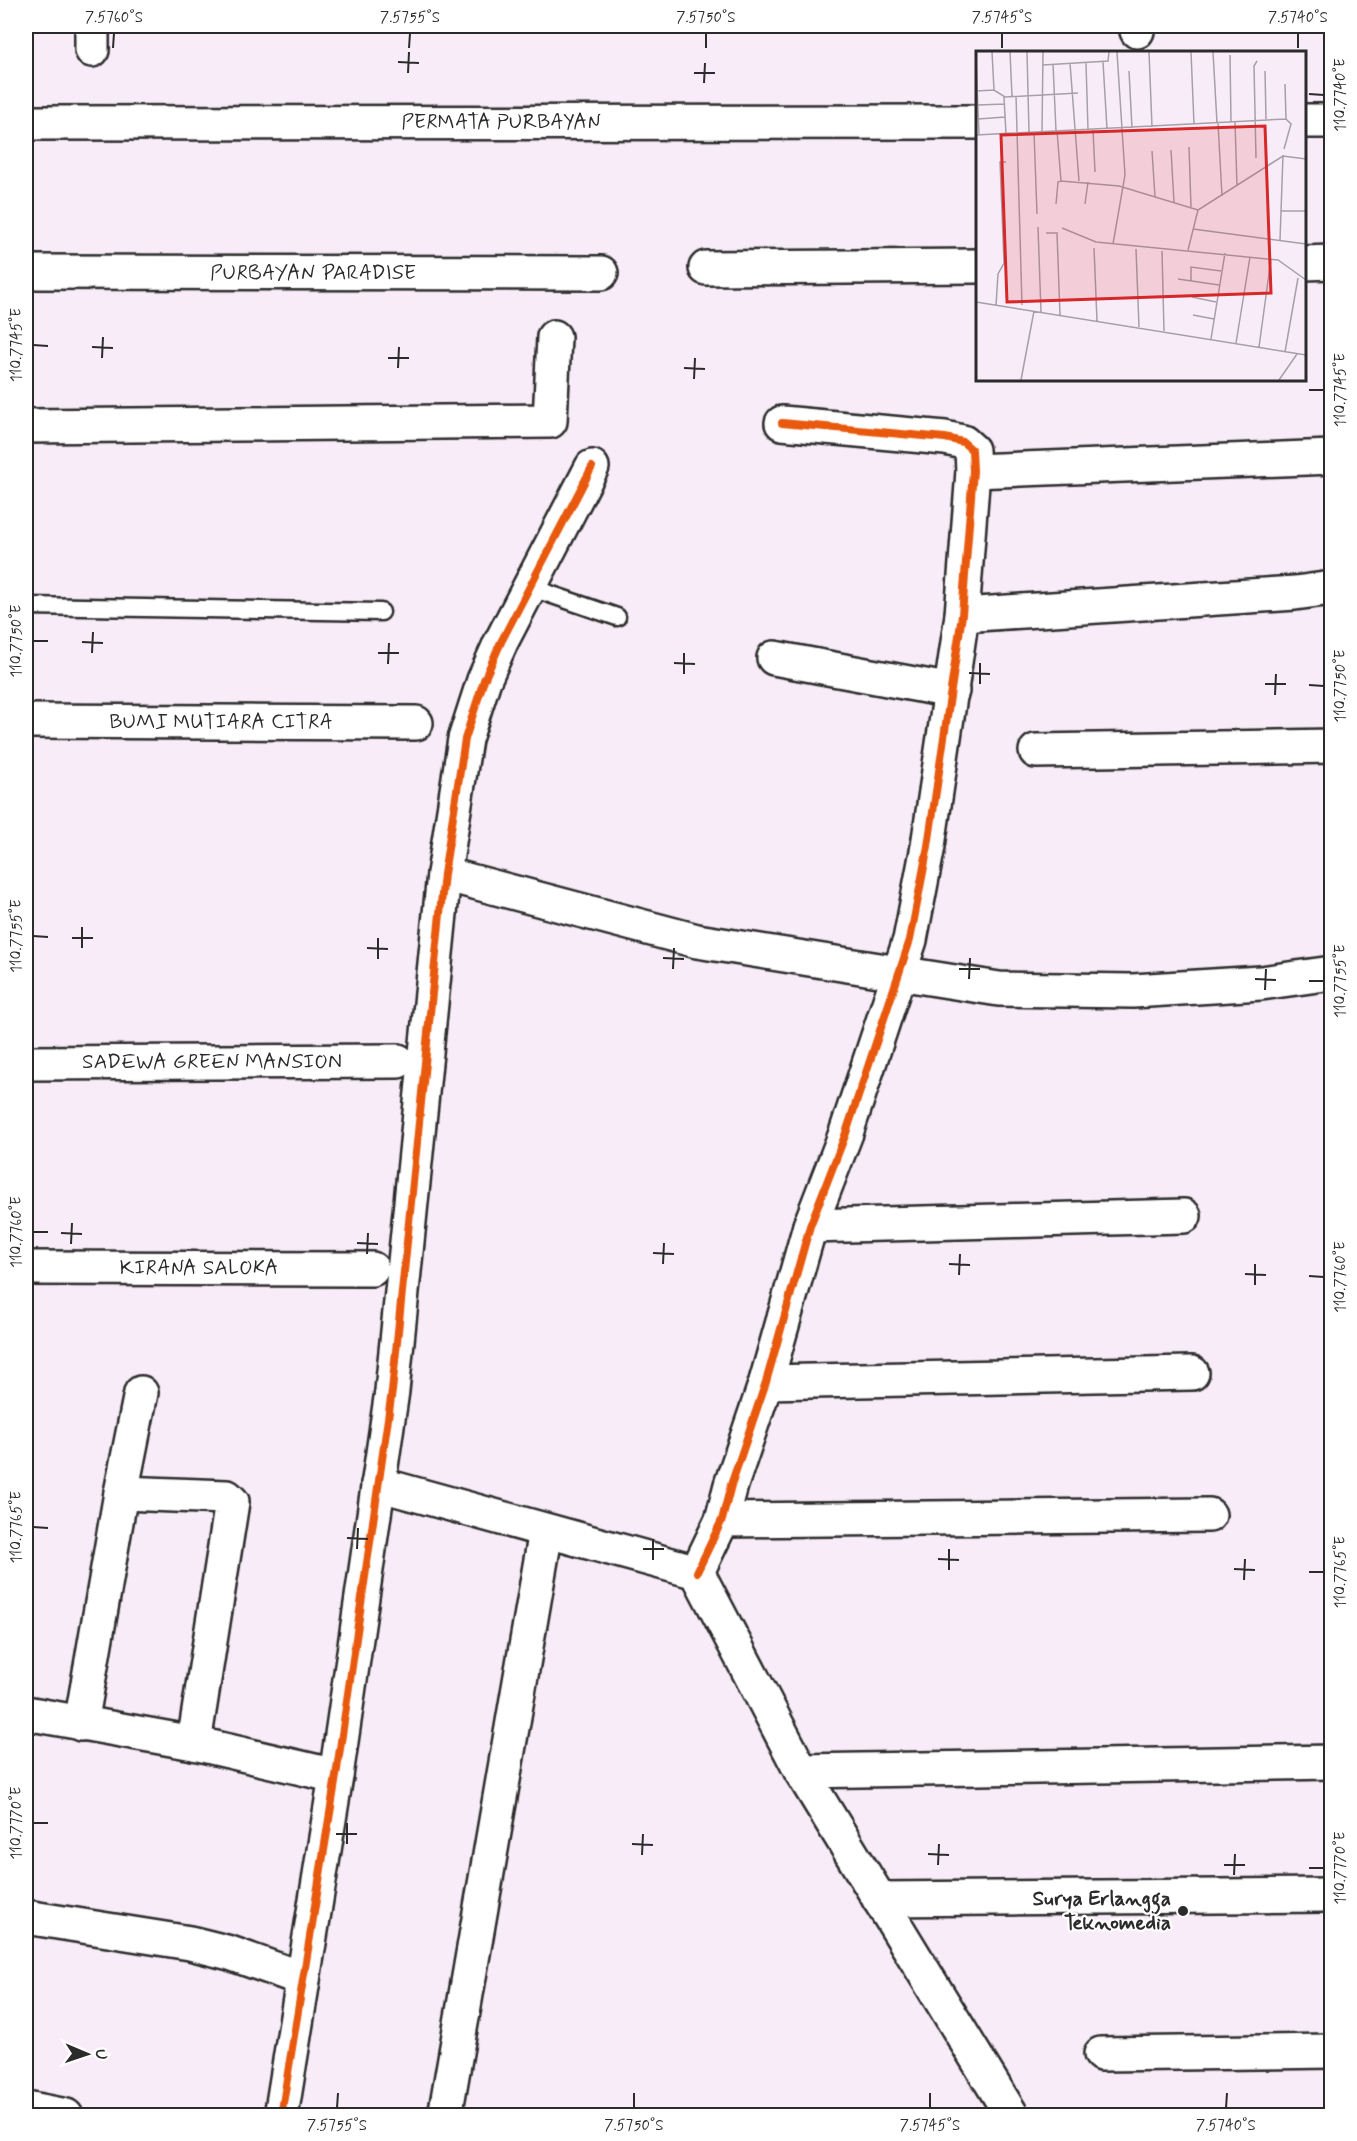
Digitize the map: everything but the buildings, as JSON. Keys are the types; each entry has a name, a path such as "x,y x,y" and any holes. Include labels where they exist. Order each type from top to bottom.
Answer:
{"street":[{"path":"1306,121 1332,121"},
{"name":"PERMATA PURBAYAN","path":"26,123 976,122"},
{"path":"1306,262 1332,262"},
{"path":"706,268 976,266"},
{"name":"PURBAYAN PARADISE","path":"26,272 601,273"},
{"path":"26,426 550,421 554,337"},
{"path":"697,1572 722,1520 731,1485 766,1382 810,1226 846,1133 910,940 928,846 952,690 962,615 973,471 972,450 963,442 945,438 782,423"},
{"path":"973,471 1332,457"},
{"path":"281,2115 336,1776 392,1391 444,874 465,738 484,680 529,587 592,467"},
{"path":"962,615 1332,588"},
{"path":"774,658 952,690"},
{"name":"BUMI MUTIARA CITRA","path":"26,721 416,723"},
{"path":"1036,751 1332,746"},
{"path":"444,874 698,941 999,990 1133,991 1261,983 1332,973"},
{"name":"SADEWA GREEN MANSION","path":"26,1063 398,1061"},
{"path":"810,1226 1184,1216"},
{"name":"KIRANA SALOKA","path":"26,1268 372,1269"},
{"path":"766,1382 1192,1373"},
{"path":"81,1724 121,1493 141,1393"},
{"path":"378,1484 697,1572 801,1771 1012,2115"},
{"path":"121,1493 227,1497 232,1502 194,1743"},
{"path":"722,1520 1209,1515"},
{"path":"445,2115 546,1531"},
{"path":"26,1713 194,1743 336,1776"},
{"path":"801,1771 1332,1762"},
{"path":"879,1899 1332,1895"},
{"path":"26,1917 190,1943 230,1953 303,1979"},
{"path":"1101,2054 1332,2051"},
{"path":"26,2108 66,2115"}],"lane":[{"path":"529,587 617,617"},
{"path":"26,606 381,612"}],"cycle path":[{"path":"697,1572 722,1520 731,1485 766,1382 810,1226 846,1133 910,940 928,846 962,615 973,471 972,450 963,442 945,438 782,423"},
{"path":"281,2116 336,1776 392,1391 444,874 465,739 484,680 501,642 592,467"}],"place":[{"name":"Surya Erlangga Teknomedia","path":"1183,1911"}]}
